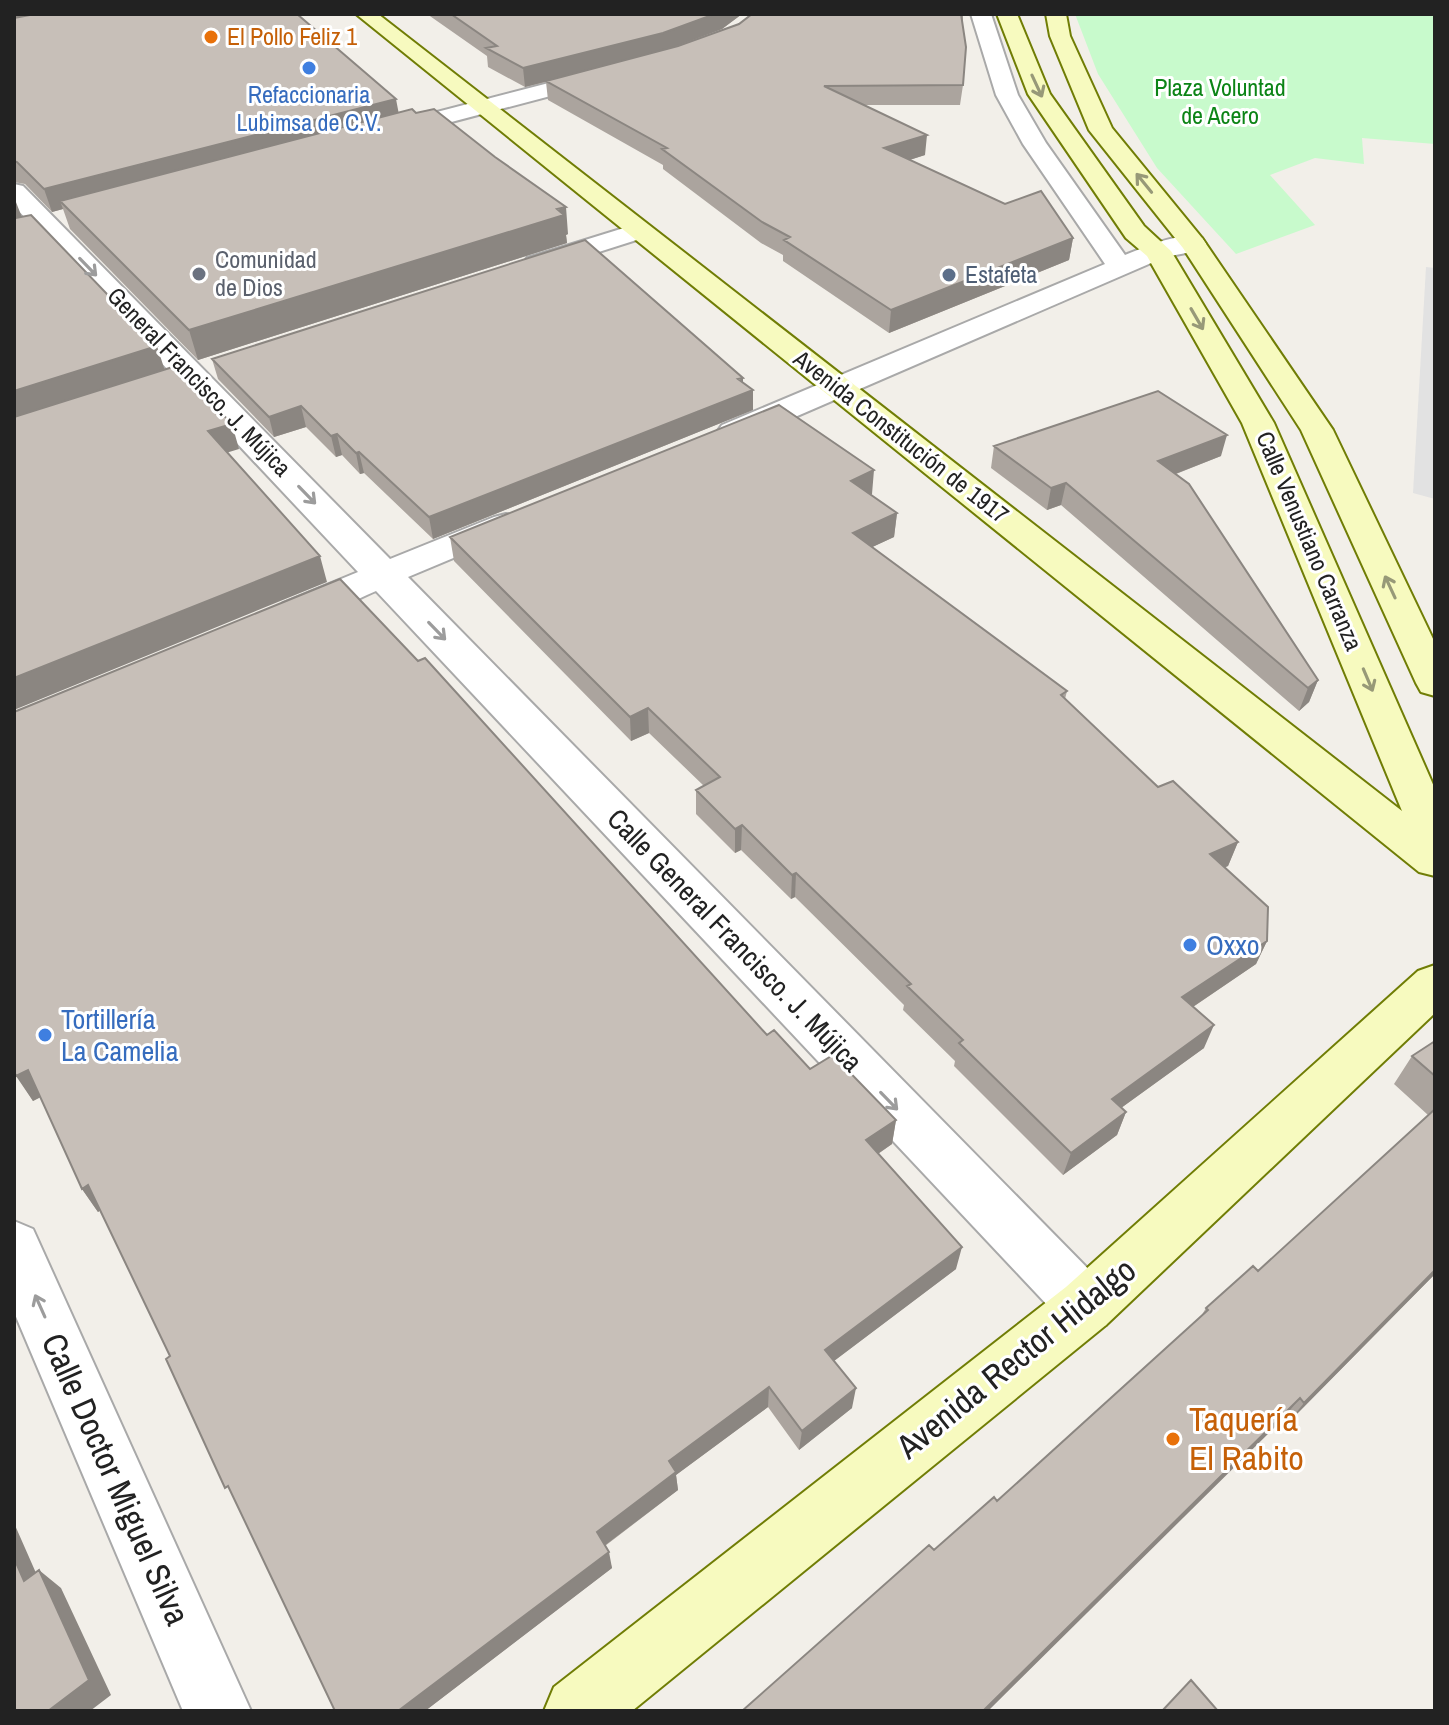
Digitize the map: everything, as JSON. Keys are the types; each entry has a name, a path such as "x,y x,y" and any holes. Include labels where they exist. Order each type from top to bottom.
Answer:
{"main road":[{"name":"Avenida Constitución de 1917","path":"366,14 1435,860"},
{"name":"Calle Venustiano Carranza","path":"1007,14 1039,94 1135,232 1158,251 1258,423 1421,804 1435,844"},
{"name":"Calle Venustiano Carranza","path":"1056,14 1060,36 1101,130 1193,244 1317,430 1435,683"},
{"name":"Avenida Rector Hidalgo","path":"578,1711 1086,1306 1435,984"}],"street":[{"path":"981,14 1007,95 1035,144 1121,268"},
{"path":"362,139 628,69"},
{"name":"General Francisco. J. Mújica","path":"14,191 36,228 191,374 383,574"},
{"path":"36,228 77,217"},
{"path":"505,274 640,231"},
{"path":"707,442 840,389 1158,251 1193,244"},
{"path":"161,383 221,364"},
{"path":"270,622 530,514"},
{"name":"Calle General Francisco. J. Mújica","path":"383,574 1086,1306"},
{"name":"Calle Doctor Miguel Silva","path":"14,1247 217,1711"}],"green space":[{"name":"Plaza Voluntad de Acero","path":"1075,14 1435,14 1435,144 1362,138 1364,164 1315,158 1270,175 1315,225 1236,254 1157,168 1098,74"}],"shaded area":[{"path":"1426,267 1435,268 1435,499 1413,493"}],"building":[{"path":"35,14 297,14 396,99 44,189 14,161 14,18"},
{"path":"451,14 715,14 663,33 523,68 486,48 497,46"},
{"path":"752,14 961,14 966,47 963,85 824,86 927,135 884,148 1005,204 1041,191 1073,238 891,310 784,240 790,237 762,222 662,149 667,148 546,81 678,46 739,24"},
{"path":"412,109 416,113 434,109 566,207 557,209 564,215 189,330 60,201"},
{"path":"31,215 157,346 14,391 14,217"},
{"path":"585,240 753,390 429,517 359,452 356,453 337,434 331,436 301,406 269,417 212,359"},
{"path":"176,366 232,424 208,431 320,556 14,678 14,417"},
{"path":"1158,391 1227,435 1158,461 1189,484 1318,680 1308,688 1066,483 1051,488 994,446"},
{"path":"779,405 874,470 851,481 897,513 853,533 1067,691 1061,695 1158,787 1173,781 1238,842 1210,854 1268,907 1267,941 1182,997 1214,1025 1112,1099 1126,1112 1071,1153 959,1043 963,1040 907,986 911,984 796,873 792,875 742,825 735,829 696,790 720,777 648,708 630,717 450,537"},
{"path":"340,579 418,661 425,658 767,1035 774,1030 810,1069 833,1055 896,1120 866,1140 962,1247 825,1350 856,1388 802,1431 769,1387 669,1461 676,1472 597,1532 609,1552 398,1711 335,1711 228,1486 225,1488 166,1359 170,1356 88,1185 82,1189 28,1070 16,1076 14,1071 14,712"},
{"path":"1435,1041 1435,1076 1412,1056"},
{"path":"1435,1109 1435,1270 1304,1403 1300,1398 983,1711 742,1711 929,1545 934,1550 994,1497 997,1501 1208,1310 1206,1308 1253,1266 1258,1271"},
{"path":"14,1558 24,1581 39,1570 89,1680 48,1711 14,1711"},
{"path":"1191,1680 1218,1711 1162,1711"}],"place":[{"name":"El Pollo Feliz 1","path":"211,37"},
{"name":"Refaccionaria Lubimsa de C.V.","path":"309,68"},
{"name":"Comunidad de Dios","path":"199,274"},
{"name":"Estafeta","path":"949,275"},
{"name":"Oxxo","path":"1190,945"},
{"name":"Tortillería La Camelia","path":"45,1035"},
{"name":"Taquería El Rabito","path":"1173,1439"}]}
